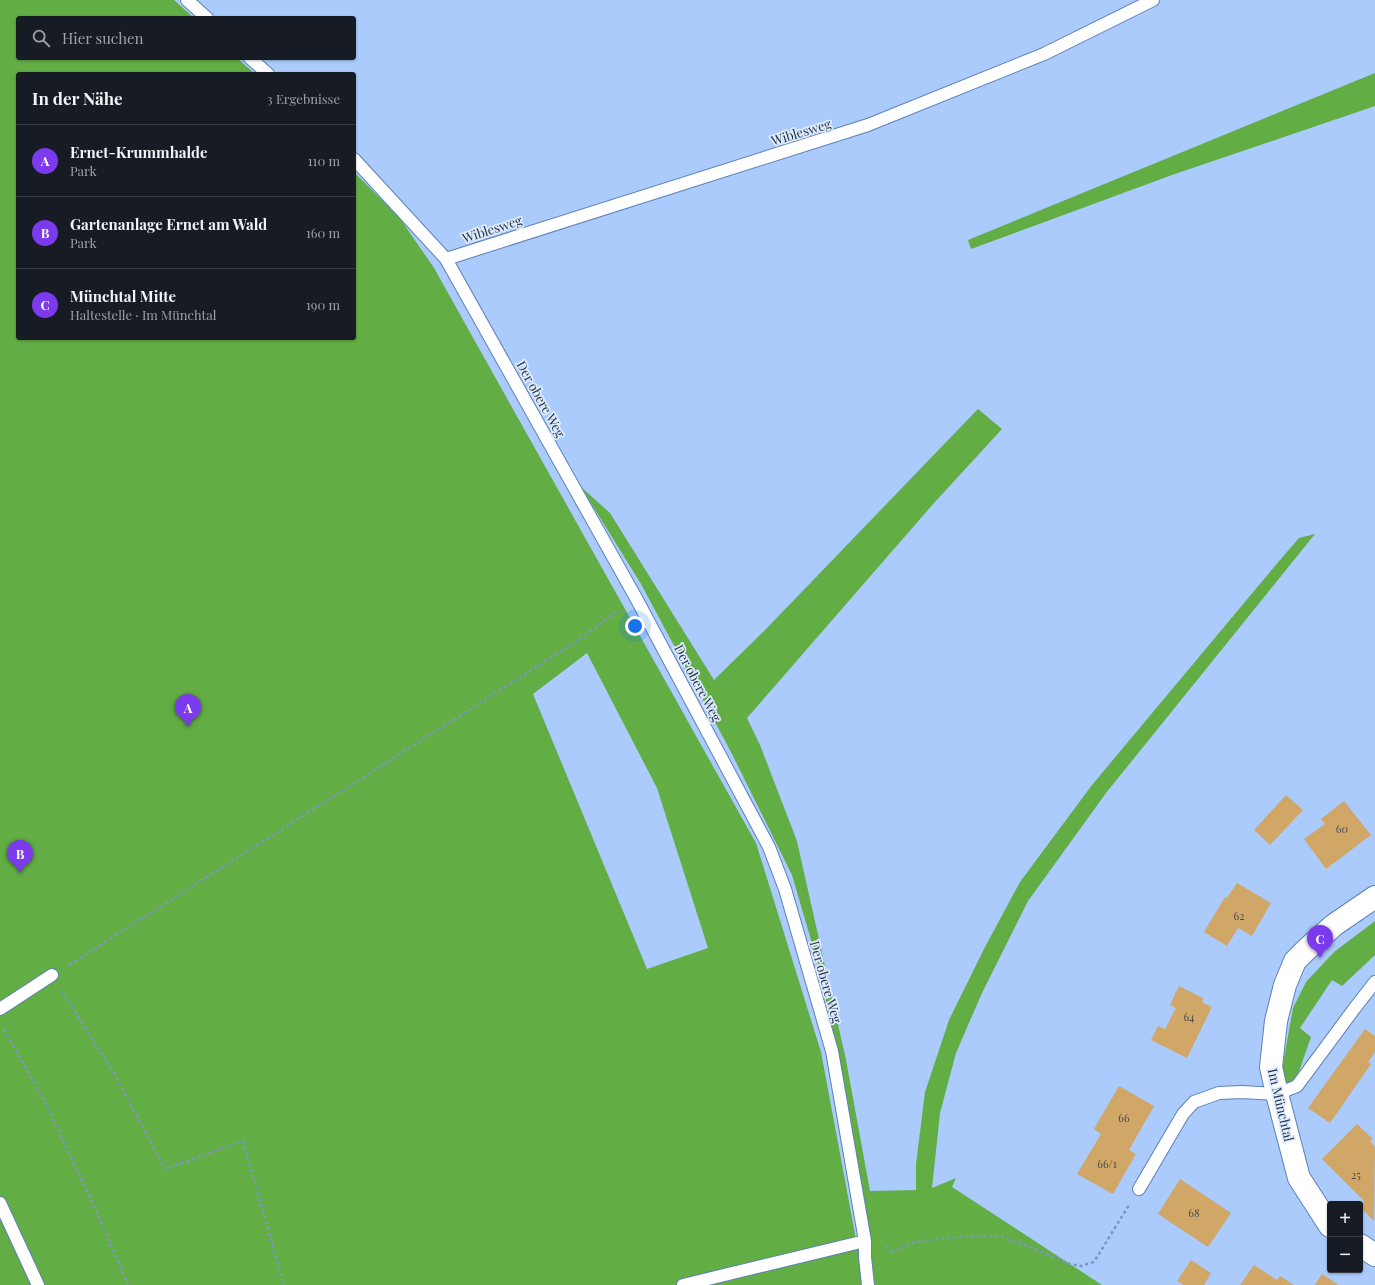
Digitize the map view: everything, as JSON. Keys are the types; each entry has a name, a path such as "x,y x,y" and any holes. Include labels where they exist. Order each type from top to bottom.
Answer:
{"street":[{"name":"Im Münchtal","path":"1327,1221 1299,1178 1277,1094 1271,1067 1276,1021 1285,985 1295,961 1334,925 1375,897"},
{"path":"1363,1247 1375,1255"}],"lane":[{"path":"187,0 205,16"},
{"name":"Wiblesweg","path":"446,259 868,125 1044,54 1153,0"},
{"path":"252,60 266,72"},
{"name":"Der obere Weg","path":"356,161 446,259 636,598 770,847 785,889 832,1051 865,1241 868,1285"},
{"path":"0,1009 52,975"},
{"path":"1139,1189 1184,1114 1194,1102 1219,1094 1242,1092 1277,1094 1297,1086 1375,982"},
{"path":"0,1203 38,1285"},
{"path":"683,1285 865,1241"}],"path":[{"path":"284,1285 243,1141 165,1169 115,1075 52,975 577,641 636,598"},
{"path":"1,1022 46,1104 99,1217 128,1285"},
{"path":"892,1252 912,1243 936,1239 970,1236 1000,1236 1070,1264 1081,1266 1094,1262 1139,1189"}],"green space":[{"path":"0,0 174,0 192,16 16,16 16,60 239,60 253,72 16,72 16,340 356,340 356,174 399,217 434,268 756,843 821,1052 857,1250 871,1247 863,1191 821,974 792,875 731,752 641,584 581,487 610,513 714,680 767,628 978,409 1002,429 934,503 747,718 760,745 797,841 846,1060 870,1191 916,1190 916,1164 925,1092 949,1020 985,947 1020,882 1092,785 1274,567 1299,538 1315,534 1106,793 1028,901 982,993 956,1053 940,1113 932,1188 956,1178 952,1187 1102,1285 0,1285","holes":["587,653 657,788 708,948 647,969 533,694"]},
{"path":"1375,73 1375,106 1172,175 971,249 968,240"},
{"path":"1375,921 1375,955 1342,986 1332,980 1300,1028 1311,1037 1297,1077 1289,1083 1280,1081 1293,1008 1306,982 1334,952"}],"building":[{"path":"1286,795 1303,810 1270,845 1254,830"},
{"path":"1344,801 1371,835 1326,869 1304,839 1325,824 1321,819"},
{"path":"1237,883 1271,903 1252,936 1238,928 1227,946 1204,932 1225,897 1227,898"},
{"path":"1179,986 1203,998 1202,1002 1212,1007 1187,1058 1151,1040 1158,1026 1165,1029 1176,1008 1170,1005"},
{"path":"1365,1029 1375,1036 1375,1052 1368,1062 1371,1064 1330,1123 1308,1108"},
{"path":"1119,1086 1154,1106 1129,1150 1136,1154 1113,1194 1077,1174 1101,1134 1094,1129"},
{"path":"1357,1124 1373,1139 1370,1141 1375,1147 1374,1221 1363,1210 1364,1201 1322,1159"},
{"path":"1180,1179 1231,1213 1208,1247 1158,1214"},
{"path":"1191,1260 1211,1273 1204,1285 1184,1285 1177,1281"},
{"path":"1254,1265 1277,1280 1280,1276 1294,1285 1240,1285"},
{"path":"1322,1274 1339,1285 1315,1285"}],"place":[{"name":"Ernet-Krummhalde","path":"188,727"},
{"name":"Gartenanlage Ernet am Wald","path":"20,873"},
{"name":"Münchtal Mitte","path":"1320,958"}]}
